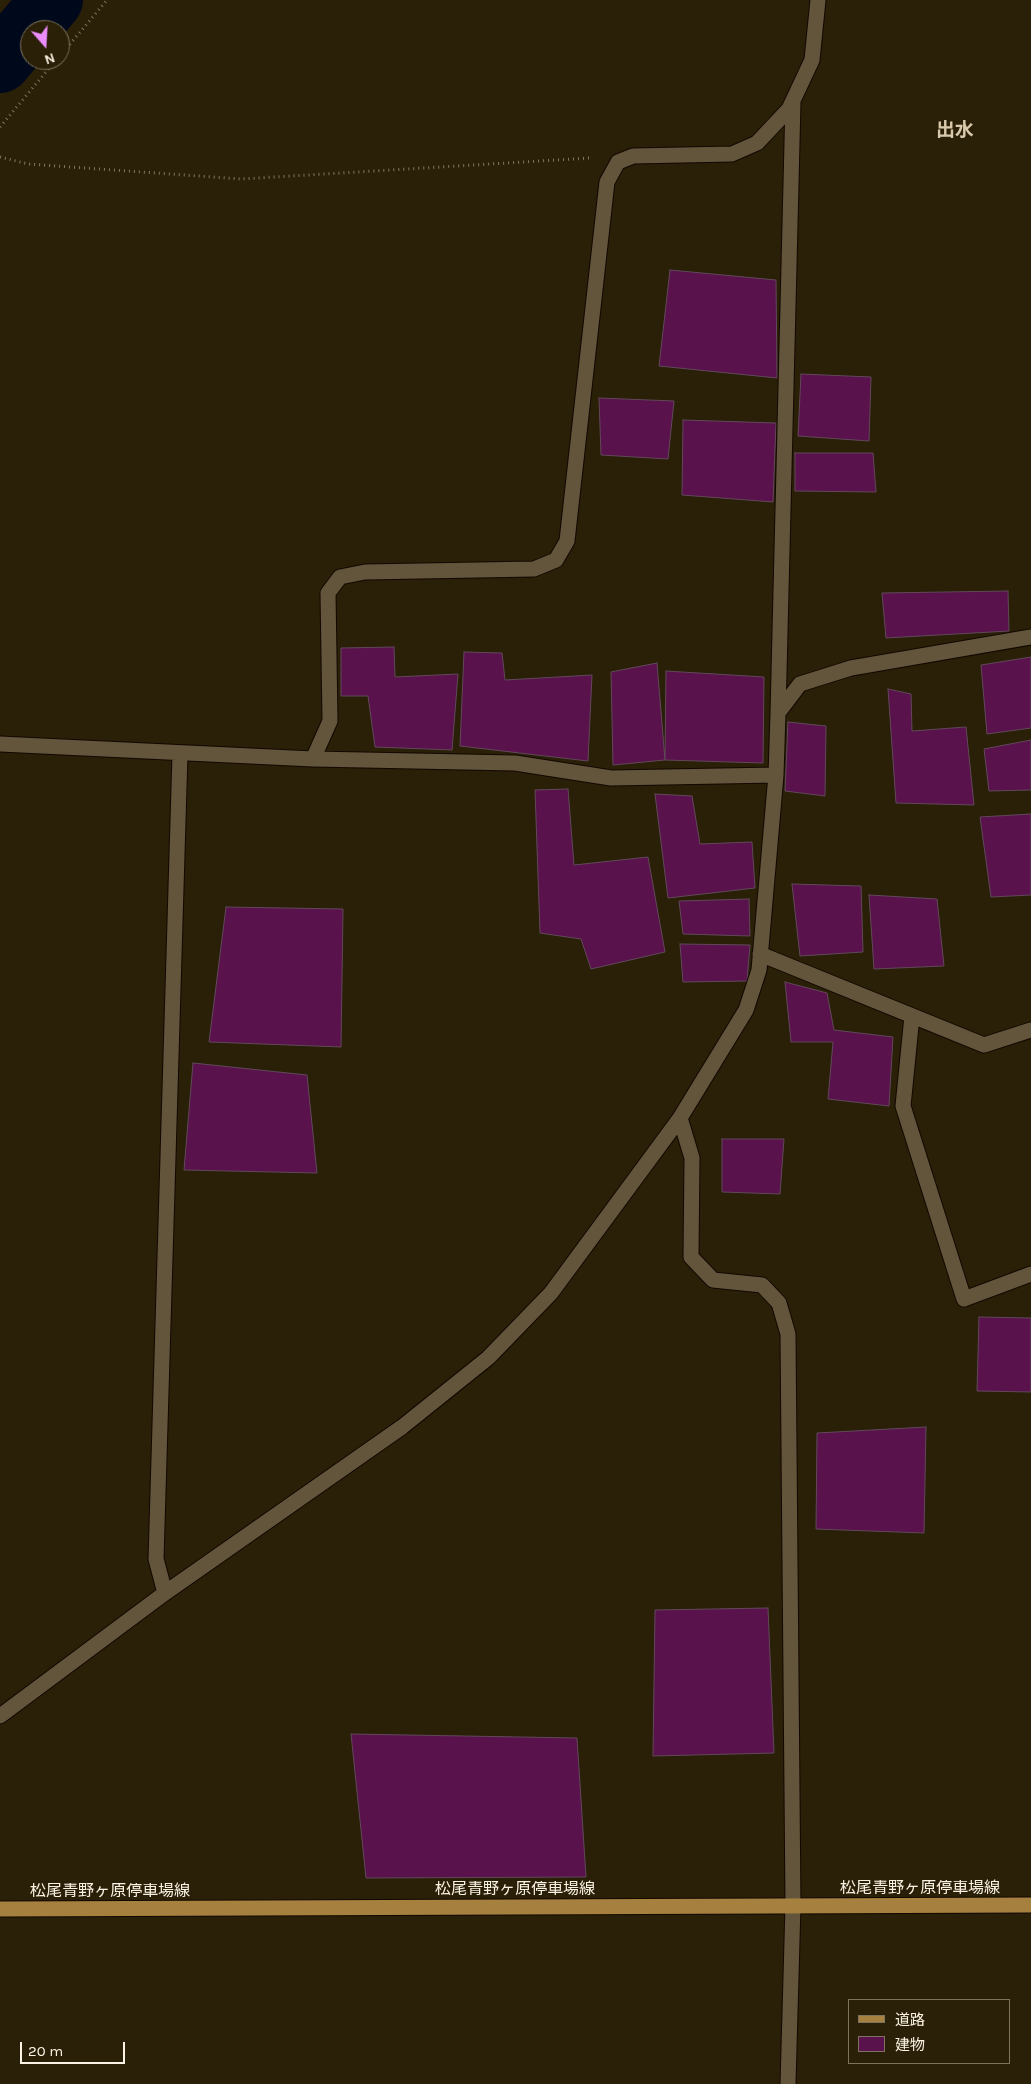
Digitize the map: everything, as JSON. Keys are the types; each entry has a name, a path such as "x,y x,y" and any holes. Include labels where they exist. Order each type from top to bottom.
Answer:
{"main road":[{"name":"松尾青野ヶ原停車場線","path":"0,1909 1031,1905"}],"street":[{"path":"313,759 330,721 328,593 340,576 366,572 534,569 556,560 567,541 607,182 618,162 633,156 732,154 757,143 789,109 812,60 818,0"},
{"path":"0,1716 165,1593 402,1427 488,1358 551,1294 680,1118 746,1010 759,970 776,774 793,99"},
{"path":"778,713 800,684 851,668 1031,637"},
{"path":"0,744 313,759 516,763 611,778 776,774"},
{"path":"165,1593 156,1559 180,754"},
{"path":"760,954 984,1045 1031,1030"},
{"path":"912,1016 903,1106 964,1299 1031,1274"},
{"path":"680,1118 692,1158 691,1258 713,1280 762,1285 779,1303 788,1334 793,1905 788,2084"}],"path":[{"path":"70,44 107,0"},
{"path":"0,127 48,70"},
{"path":"0,157 28,164 240,179 585,157 618,162"}],"building":[{"path":"670,270 776,280 777,378 659,366"},
{"path":"801,374 871,377 869,441 798,436"},
{"path":"599,398 674,401 668,459 601,455"},
{"path":"683,420 776,423 773,502 682,495"},
{"path":"795,453 873,453 876,492 795,491"},
{"path":"1008,591 1009,631 886,638 882,593"},
{"path":"394,647 395,677 458,674 452,750 375,747 368,696 341,696 341,648"},
{"path":"464,652 502,653 505,680 592,675 588,761 460,746"},
{"path":"1031,657 1031,728 987,734 981,665"},
{"path":"657,663 665,760 613,765 611,672"},
{"path":"666,671 764,677 763,763 665,760"},
{"path":"888,689 911,694 912,731 966,727 974,805 896,803"},
{"path":"788,722 826,726 825,796 785,791"},
{"path":"1031,740 1031,790 989,791 984,749"},
{"path":"568,789 574,865 648,857 665,952 591,969 581,939 540,933 535,790"},
{"path":"655,794 692,796 700,844 752,842 755,888 668,898"},
{"path":"1031,814 1031,895 991,897 980,817"},
{"path":"792,884 861,886 863,952 800,956"},
{"path":"869,895 937,899 944,966 874,969"},
{"path":"749,899 750,936 683,934 679,901"},
{"path":"226,907 343,909 341,1047 209,1042"},
{"path":"680,944 750,945 747,981 683,982"},
{"path":"785,982 827,993 834,1030 893,1037 889,1106 828,1099 833,1042 791,1042"},
{"path":"193,1063 307,1075 317,1173 184,1170"},
{"path":"722,1139 784,1139 780,1194 722,1192"},
{"path":"979,1317 1031,1318 1031,1392 977,1391"},
{"path":"926,1427 924,1533 816,1529 817,1433"},
{"path":"768,1608 774,1753 653,1756 655,1610"},
{"path":"351,1734 577,1738 586,1877 366,1878"}],"waterway":[{"path":"0,62 52,0"}],"district":[{"name":"出水","path":"955,131"}]}
